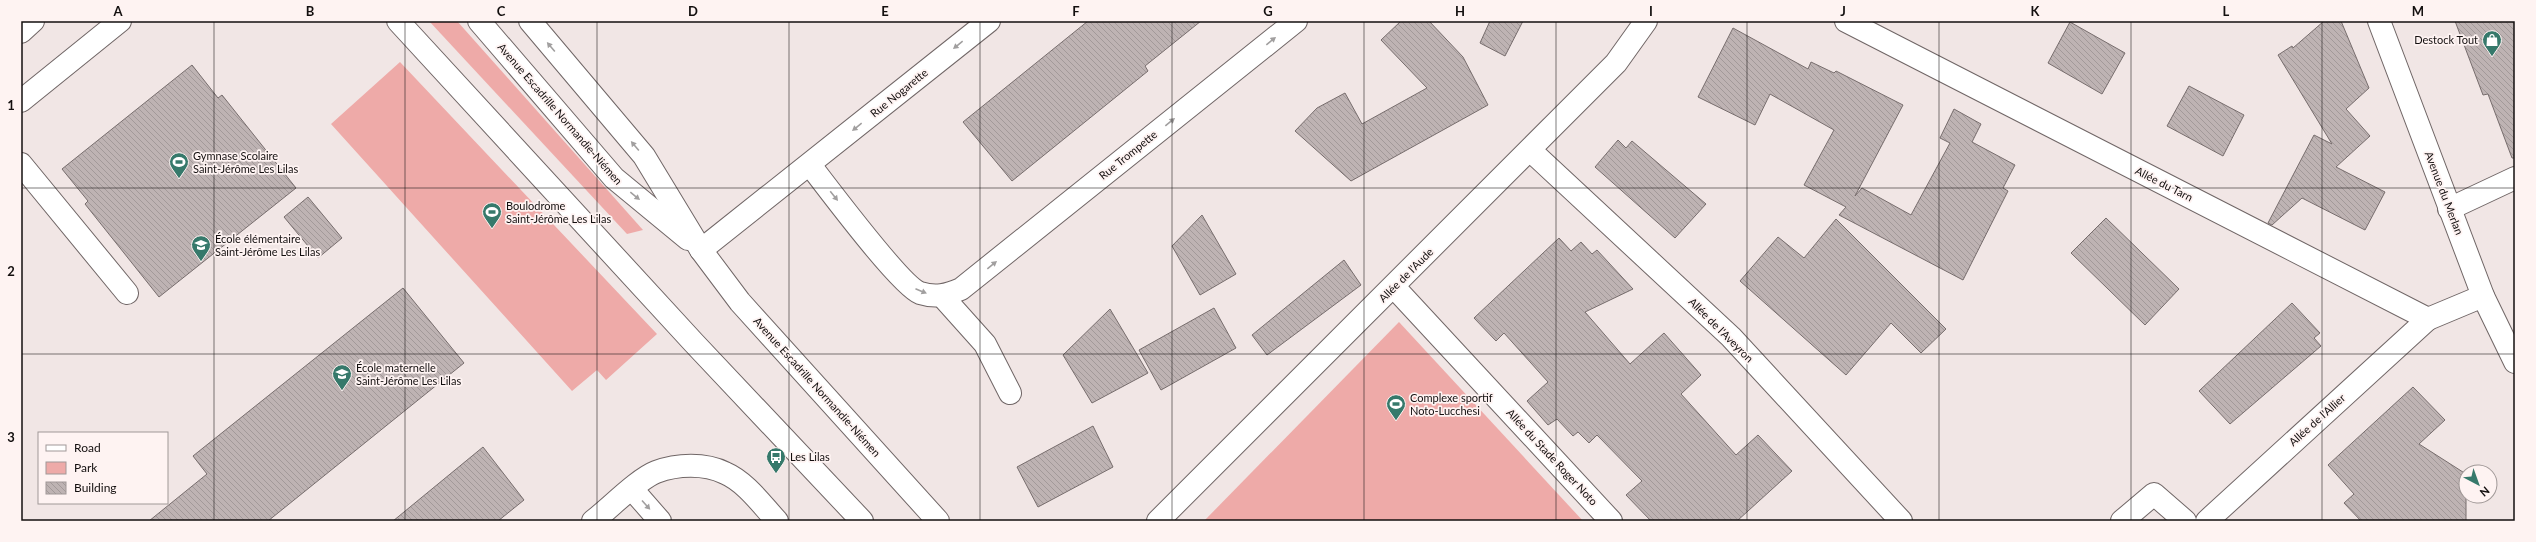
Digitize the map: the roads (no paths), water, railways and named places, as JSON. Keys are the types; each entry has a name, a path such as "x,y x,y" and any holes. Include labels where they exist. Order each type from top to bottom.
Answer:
{"street":[{"path":"21,32 33,21"},
{"path":"21,101 120,21"},
{"path":"398,21 689,338 862,521"},
{"name":"Avenue Escadrille Normandie-Niémen","path":"479,21 614,178 701,250"},
{"name":"Avenue Escadrille Normandie-Niémen","path":"530,21 644,156 701,250 740,302 938,521"},
{"name":"Rue Nogarette","path":"701,250 810,165 988,21"},
{"name":"Rue Trompette","path":"952,293 1296,21"},
{"name":"Allée de l'Aude","path":"1158,521 1394,287 1616,63 1646,21"},
{"name":"Allée du Tarn","path":"1846,21 2428,319"},
{"name":"Avenue du Merlan","path":"2379,21 2483,296 2514,357"},
{"name":"Allée de l'Aveyron","path":"1530,150 1731,337 1901,521"},
{"path":"21,164 127,293"},
{"path":"810,165 898,274 919,292 952,293 985,344 1010,393"},
{"path":"2449,209 2515,178"},
{"name":"Allée du Stade Roger Noto","path":"1394,287 1611,521"},
{"path":"2428,319 2483,296"},
{"name":"Allée de l'Allier","path":"2207,521 2428,319"},
{"path":"593,521 632,489 656,472 677,467 700,466 726,473 747,489 777,521"},
{"path":"632,489 660,521"},
{"path":"2122,521 2154,494 2185,521"}],"place":[{"name":"Destock Tout","path":"2492,57"},
{"name":"Gymnase Scolaire Saint-Jérôme Les Lilas","path":"179,179"},
{"name":"Boulodrome Saint-Jérôme Les Lilas","path":"492,229"},
{"name":"École élémentaire Saint-Jérôme Les Lilas","path":"201,262"},
{"name":"École maternelle Saint-Jérôme Les Lilas","path":"342,391"},
{"name":"Complexe sportif Noto-Lucchesi","path":"1396,421"},
{"name":"Les Lilas","path":"776,474"}]}
